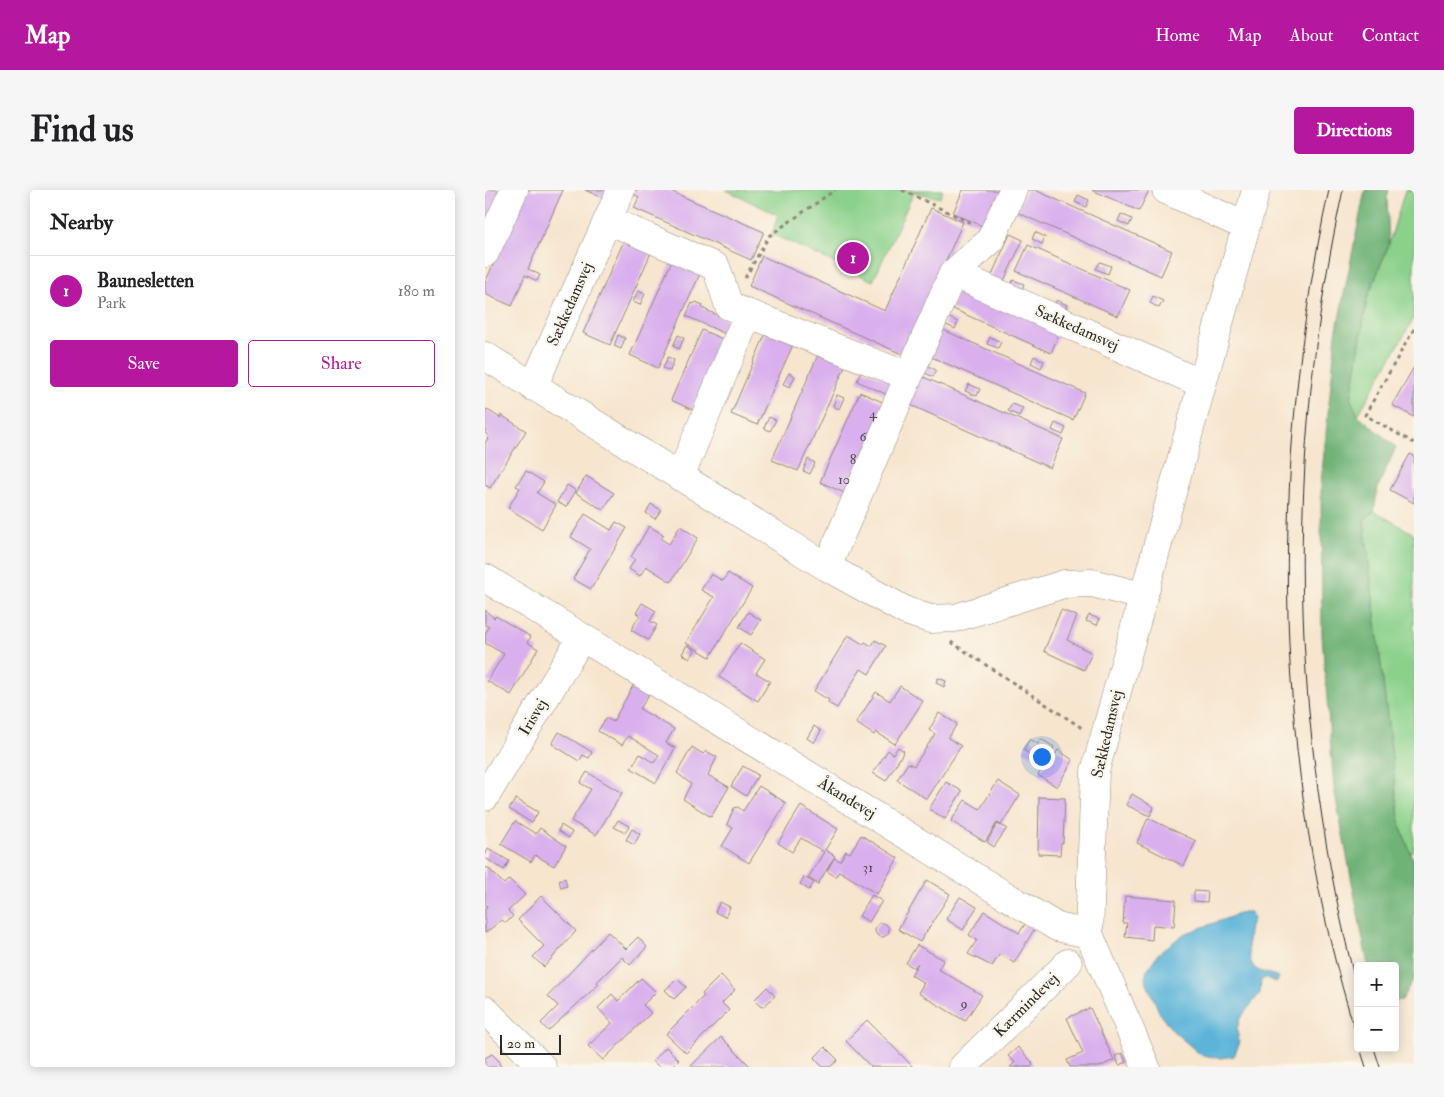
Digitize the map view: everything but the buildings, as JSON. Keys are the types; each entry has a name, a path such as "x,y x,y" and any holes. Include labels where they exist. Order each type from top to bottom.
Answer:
{"street":[{"path":"485,252 515,190"},
{"name":"Sækkedamsvej","path":"533,387 621,190"},
{"path":"827,567 953,273 990,241 1013,190"},
{"path":"1166,190 1245,226"},
{"name":"Sækkedamsvej","path":"1089,934 1095,771 1256,190"},
{"path":"608,220 716,266 739,310 908,376"},
{"name":"Sækkedamsvej","path":"953,273 1202,384"},
{"path":"680,478 739,310"},
{"path":"485,356 680,478 827,567 905,611 930,620 955,618 1064,584 1092,582 1142,596"},
{"name":"Åkandevej","path":"485,578 1057,927 1089,934"},
{"name":"Irisvej","path":"485,797 582,637"},
{"path":"1089,934 1146,1067"},
{"name":"Kærmindevej","path":"963,1067 1068,964"},
{"path":"485,1010 543,1067"}],"path":[{"path":"739,310 769,236 835,190"},
{"path":"902,190 981,228 990,241"},
{"path":"1414,329 1365,415 1414,443"},
{"path":"945,638 1103,742"}],"green space":[{"path":"726,190 943,190 940,198 914,192 873,281 772,234 778,215"},
{"path":"1365,190 1389,190 1387,197 1389,244 1367,299 1351,400 1358,415 1396,447 1378,487 1374,511 1364,521 1400,826 1414,861 1414,978 1402,1000 1399,1000 1399,962 1367,962 1334,788 1322,636 1321,483 1336,334"},
{"path":"1405,190 1414,190 1414,318 1358,415 1351,400 1367,299 1389,244"},
{"path":"1374,511 1414,534 1414,850 1411,854 1400,826 1364,521"}],"water":[{"path":"1244,912 1251,912 1253,919 1249,930 1248,945 1252,965 1258,970 1279,977 1277,982 1265,978 1261,980 1260,993 1240,1018 1237,1029 1239,1044 1234,1056 1221,1058 1201,1055 1173,1031 1161,1016 1145,979 1147,970 1158,954 1184,934"}],"tram line":[{"path":"1329,190 1309,295 1296,402 1288,510 1288,617 1295,725 1308,831 1329,937 1354,1026"},
{"path":"1343,190 1324,291 1311,391 1304,492 1303,592 1307,692 1318,792 1335,892 1354,975"},
{"path":"1361,1052 1366,1067"},
{"path":"1375,1052 1380,1067"}],"place":[{"name":"Baunesletten","path":"853,258"}]}
